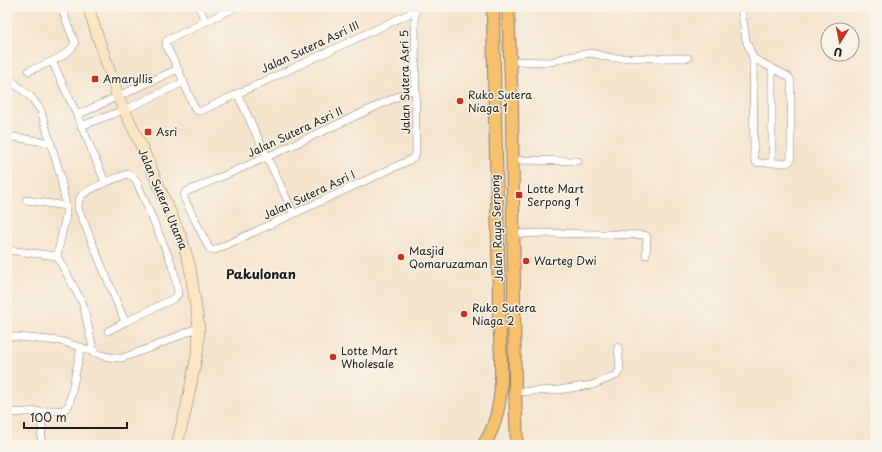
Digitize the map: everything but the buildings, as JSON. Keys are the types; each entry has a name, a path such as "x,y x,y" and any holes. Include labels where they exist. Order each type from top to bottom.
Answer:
{"main road":[{"name":"Jalan Raya Serpong","path":"486,443 497,410 501,383 493,7"},
{"name":"Jalan Raya Serpong","path":"508,7 514,234 513,267 517,445"}],"street":[{"path":"29,71 52,61 73,49 75,43 61,7"},
{"name":"Jalan Sutera Utama","path":"88,7 118,97 182,239 190,267 199,327 198,349 177,445"},
{"path":"199,7 205,21"},
{"path":"82,126 124,110 184,82 166,45 166,40 236,7"},
{"path":"741,7 746,40 753,58 754,158 756,162 760,163 786,163 791,159 791,81 789,77 753,58"},
{"name":"Jalan Sutera Asri III","path":"184,82 195,109 201,111 405,10 415,9"},
{"name":"Jalan Sutera Asri 5","path":"415,9 415,156"},
{"path":"510,61 551,62 591,52 612,58 688,58"},
{"path":"52,61 82,126 105,182"},
{"path":"77,115 178,69"},
{"path":"772,69 772,162"},
{"path":"7,77 32,98 41,111 60,174 66,206 66,215 57,256 82,304 94,352"},
{"name":"Jalan Sutera Asri II","path":"211,250 184,198 186,192 267,157 416,88"},
{"path":"236,93 294,214"},
{"path":"7,136 50,143"},
{"name":"Jalan Sutera Asri I","path":"211,250 215,250 294,214 410,160 415,156"},
{"path":"512,160 578,161"},
{"path":"108,332 125,322 175,298 178,294 171,262 136,180 127,174 105,182 82,196 78,204 78,208 125,322"},
{"path":"26,200 66,206"},
{"path":"514,234 544,233 645,235 647,237 646,255"},
{"path":"7,250 57,256"},
{"path":"7,336 60,341 114,358 122,358 199,327"},
{"path":"515,392 558,390 592,385 617,375 620,369 618,347"},
{"path":"7,413 64,410 69,405 81,348"},
{"path":"41,445 43,411"}],"place":[{"name":"Amaryllis","path":"95,79"},
{"name":"Ruko Sutera Niaga 1","path":"460,101"},
{"name":"Asri","path":"148,132"},
{"name":"Lotte Mart Serpong 1","path":"519,195"},
{"name":"Masjid Qomaruzaman","path":"401,257"},
{"name":"Warteg Dwi","path":"526,261"},
{"name":"Ruko Sutera Niaga 2","path":"464,314"},
{"name":"Lotte Mart Wholesale","path":"333,357"}],"district":[{"name":"Pakulonan","path":"261,274"}]}
